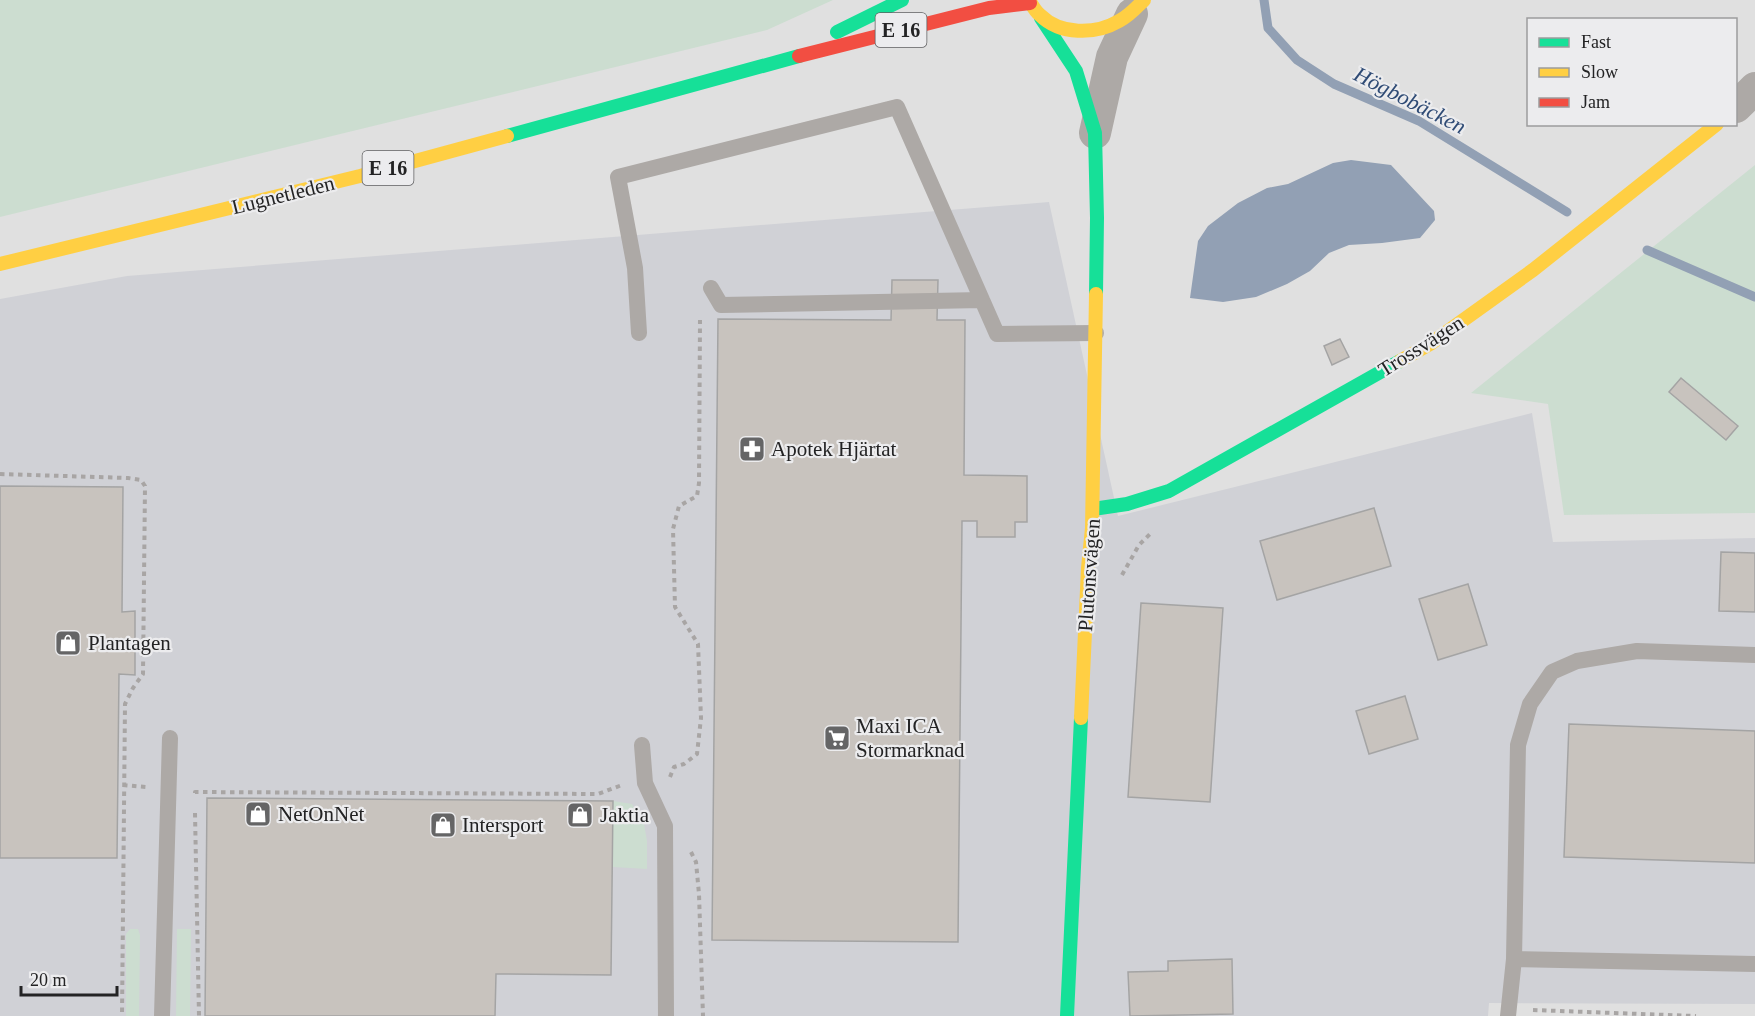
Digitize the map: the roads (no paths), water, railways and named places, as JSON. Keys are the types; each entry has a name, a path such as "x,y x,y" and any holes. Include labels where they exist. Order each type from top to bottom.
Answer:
{"main road":[{"name":"Lugnetleden","path":"774,63 902,0"},
{"name":"Lugnetleden","path":"0,264 360,176 774,63 989,8 1030,2"},
{"name":"E 16","path":"1030,2 1041,18 1057,28 1069,31 1091,31 1111,26 1142,5"},
{"name":"Plutonsvägen","path":"1041,18 1076,71 1095,133 1097,218 1093,509 1087,580 1067,1016"},
{"name":"Trossvägen","path":"1093,509 1127,504 1169,491 1430,344 1533,270 1714,126"}],"street":[{"name":"Plutonsvägen","path":"1095,133 1112,57 1142,5"},
{"path":"1737,105 1755,88"}],"lane":[{"path":"639,333 635,268 618,177 897,108 997,334 1096,333"},
{"path":"711,288 721,305 982,300"},
{"path":"1508,1013 1514,959 1518,745 1530,704 1552,672 1577,661 1637,651 1755,655"},
{"path":"162,1016 170,738"},
{"path":"642,746 645,783 665,826 666,1016"},
{"path":"1514,959 1755,964"}],"water":[{"path":"1351,160 1391,165 1434,211 1435,220 1420,238 1349,245 1329,253 1310,271 1287,284 1256,297 1223,302 1190,298 1198,241 1208,226 1238,203 1267,188 1288,184 1333,163"}],"waterway":[{"name":"Högbobäcken","path":"1264,0 1268,28 1297,60 1334,84 1419,121 1567,212"},
{"name":"Högbobäcken","path":"1647,250 1755,297"}],"place":[{"name":"Apotek Hjärtat","path":"752,449"},
{"name":"Plantagen","path":"68,643"},
{"name":"Maxi ICA Stormarknad","path":"837,738"},
{"name":"NetOnNet","path":"258,814"},
{"name":"Jaktia","path":"580,815"},
{"name":"Intersport","path":"443,825"}]}
